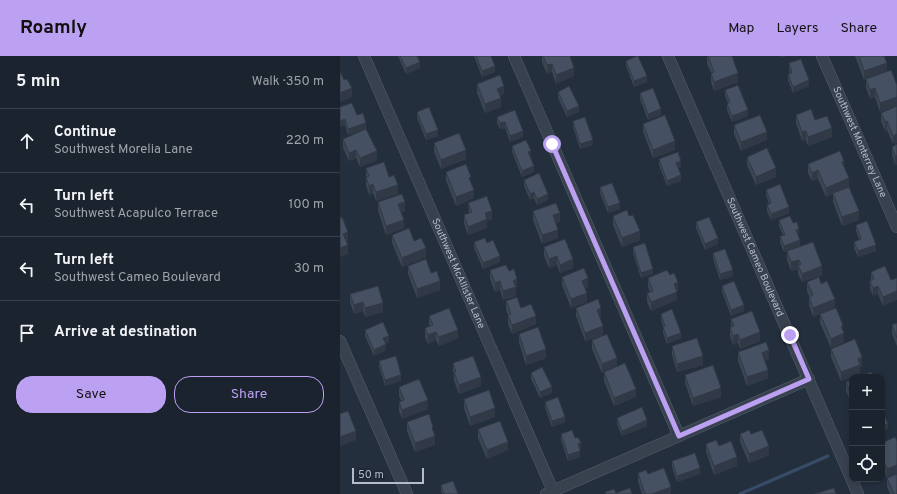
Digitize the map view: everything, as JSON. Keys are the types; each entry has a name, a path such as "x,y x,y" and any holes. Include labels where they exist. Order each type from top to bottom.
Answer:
{"street":[{"name":"Southwest McAllister Lane","path":"364,56 550,492"},
{"path":"514,56 679,436"},
{"name":"Southwest Monterrey Lane","path":"822,56 897,227"},
{"name":"Southwest Cameo Boulevard","path":"670,57 858,494"},
{"path":"340,341 407,494"},
{"path":"550,492 809,379"}],"building":[{"path":"400,56 417,56 420,62 406,68"},
{"path":"476,56 491,56 495,66 482,71"},
{"path":"543,56 570,56 574,68 556,75 552,64 547,65"},
{"path":"637,56 647,76 634,81 626,61"},
{"path":"708,56 732,56 738,73 714,82 711,73 714,72"},
{"path":"859,56 884,56 887,63 864,71"},
{"path":"801,59 809,80 793,87 788,74 792,73 789,63"},
{"path":"891,70 897,85 897,97 880,103 875,88 870,90 866,79"},
{"path":"340,71 344,80 347,79 352,88 340,93"},
{"path":"500,75 504,86 497,89 501,98 485,104 477,84"},
{"path":"738,85 748,110 732,116 727,104 730,102 725,90"},
{"path":"569,86 579,106 567,111 558,92"},
{"path":"653,88 661,109 648,114 640,93"},
{"path":"352,103 357,115 363,113 366,123 348,129 345,119 340,121 340,107"},
{"path":"897,106 897,134 893,136 887,121 885,122 881,113"},
{"path":"429,107 438,130 426,134 417,112"},
{"path":"811,109 815,120 827,116 832,128 808,137 806,131 802,132 796,115"},
{"path":"515,110 523,131 510,136 505,122 500,123 497,117"},
{"path":"665,115 675,141 653,150 643,124"},
{"path":"760,115 767,132 741,142 734,125"},
{"path":"585,117 593,140 580,144 573,121"},
{"path":"366,129 377,151 360,158 356,150 349,153 343,139"},
{"path":"459,133 466,150 441,160 434,143"},
{"path":"526,140 531,151 528,152 534,166 522,171 512,146"},
{"path":"897,144 897,156 895,156 892,147"},
{"path":"767,148 776,168 756,177 747,157"},
{"path":"840,151 844,161 842,162 849,178 826,188 818,170 812,173 808,164"},
{"path":"678,152 681,161 676,163 681,175 667,181 659,159"},
{"path":"384,162 389,177 394,175 398,185 376,192 373,184 369,186 366,177 369,176 366,168"},
{"path":"466,164 471,177 469,178 474,190 456,197 446,172"},
{"path":"539,173 548,194 537,199 534,192 530,194 524,180"},
{"path":"612,183 620,203 608,207 600,187"},
{"path":"780,184 789,207 771,214 767,205 771,203 766,190"},
{"path":"849,187 859,211 842,217 833,193"},
{"path":"402,194 405,202 398,204 404,220 386,226 378,202"},
{"path":"487,196 492,211 485,213 487,219 468,227 464,215 472,212 468,203"},
{"path":"556,203 560,213 553,215 558,230 542,235 533,211"},
{"path":"627,210 629,216 633,215 640,231 622,238 613,216"},
{"path":"790,216 793,223 797,222 799,229 796,230 800,240 784,246 780,236 785,235 779,220"},
{"path":"342,217 348,232 343,234 348,245 340,248 340,218"},
{"path":"709,217 718,238 705,244 696,222"},
{"path":"867,221 876,245 858,251 854,242 861,239 856,225"},
{"path":"409,228 414,241 421,238 426,248 402,258 392,235"},
{"path":"485,238 487,243 493,240 500,256 483,263 474,242"},
{"path":"565,239 573,259 560,265 557,256 549,259 544,247"},
{"path":"813,242 822,266 802,274 798,265 801,264 799,260 791,262 787,251"},
{"path":"645,243 653,269 641,273 633,247"},
{"path":"725,249 733,270 720,274 713,253"},
{"path":"426,259 431,273 437,271 440,281 417,289 408,266"},
{"path":"506,265 509,271 514,269 517,279 513,281 516,287 503,291 500,281 495,283 490,270"},
{"path":"885,266 891,280 897,278 897,291 883,297 878,286 873,288 870,281 874,279 871,272"},
{"path":"584,268 588,278 582,281 587,293 571,299 562,277"},
{"path":"667,270 670,275 674,273 678,282 674,284 677,292 651,302 647,293 653,291 648,278"},
{"path":"819,277 821,284 827,281 835,299 813,308 809,297 813,295 807,282"},
{"path":"734,281 744,305 731,310 722,286"},
{"path":"378,286 383,303 365,308 363,302 354,305 350,294"},
{"path":"517,297 521,308 531,304 536,316 512,325 508,315 511,314 506,301"},
{"path":"598,299 601,308 597,310 603,326 585,333 576,308"},
{"path":"449,308 458,330 439,337 436,332 428,335 425,328 433,325 429,316"},
{"path":"836,308 843,325 841,326 844,333 831,339 820,314"},
{"path":"672,309 681,333 667,338 663,327 665,326 661,314"},
{"path":"752,311 760,332 740,340 738,334 733,336 730,327 734,326 731,319"},
{"path":"383,322 389,336 383,338 386,344 374,350 365,330"},
{"path":"897,323 897,338 892,325"},
{"path":"538,327 546,349 526,356 519,334"},
{"path":"607,334 617,358 602,364 592,340"},
{"path":"697,338 703,356 677,364 672,346"},
{"path":"855,339 862,357 858,359 860,365 841,372 831,349"},
{"path":"766,342 769,350 762,353 768,370 747,377 738,352"},
{"path":"396,356 401,375 385,380 379,361"},
{"path":"473,356 481,377 459,385 454,372 456,372 453,363"},
{"path":"625,363 636,389 614,398 604,372"},
{"path":"713,365 721,388 693,398 685,375"},
{"path":"542,367 552,387 540,392 531,373"},
{"path":"419,379 428,400 402,410 399,402 404,400 399,387"},
{"path":"849,381 849,390 846,382"},
{"path":"489,390 495,408 470,417 464,399"},
{"path":"558,397 565,417 552,421 545,402"},
{"path":"642,407 647,420 622,431 617,418"},
{"path":"348,411 356,431 340,437 340,414"},
{"path":"429,414 435,436 415,443 407,422"},
{"path":"885,416 888,424 885,425"},
{"path":"500,421 508,442 487,450 478,429"},
{"path":"572,430 575,438 578,437 581,443 578,444 580,451 568,455 561,434"},
{"path":"749,430 751,434 762,430 769,446 749,454 740,434"},
{"path":"895,437 897,441 897,465 887,469 885,465 885,442"},
{"path":"716,440 719,446 731,441 737,457 714,466 706,444"},
{"path":"695,453 700,468 677,476 672,461"},
{"path":"664,468 671,487 652,494 645,494 638,473 646,470 648,474"},
{"path":"897,474 897,494 894,494 887,478"},
{"path":"453,481 458,494 444,494 441,485"},
{"path":"630,488 632,494 606,494 605,492 614,489 616,493"},
{"path":"834,488 836,494 814,494"}],"waterway":[{"path":"740,494 828,456"}],"route":[{"path":"552,144 679,436 809,379 790,335"}]}
